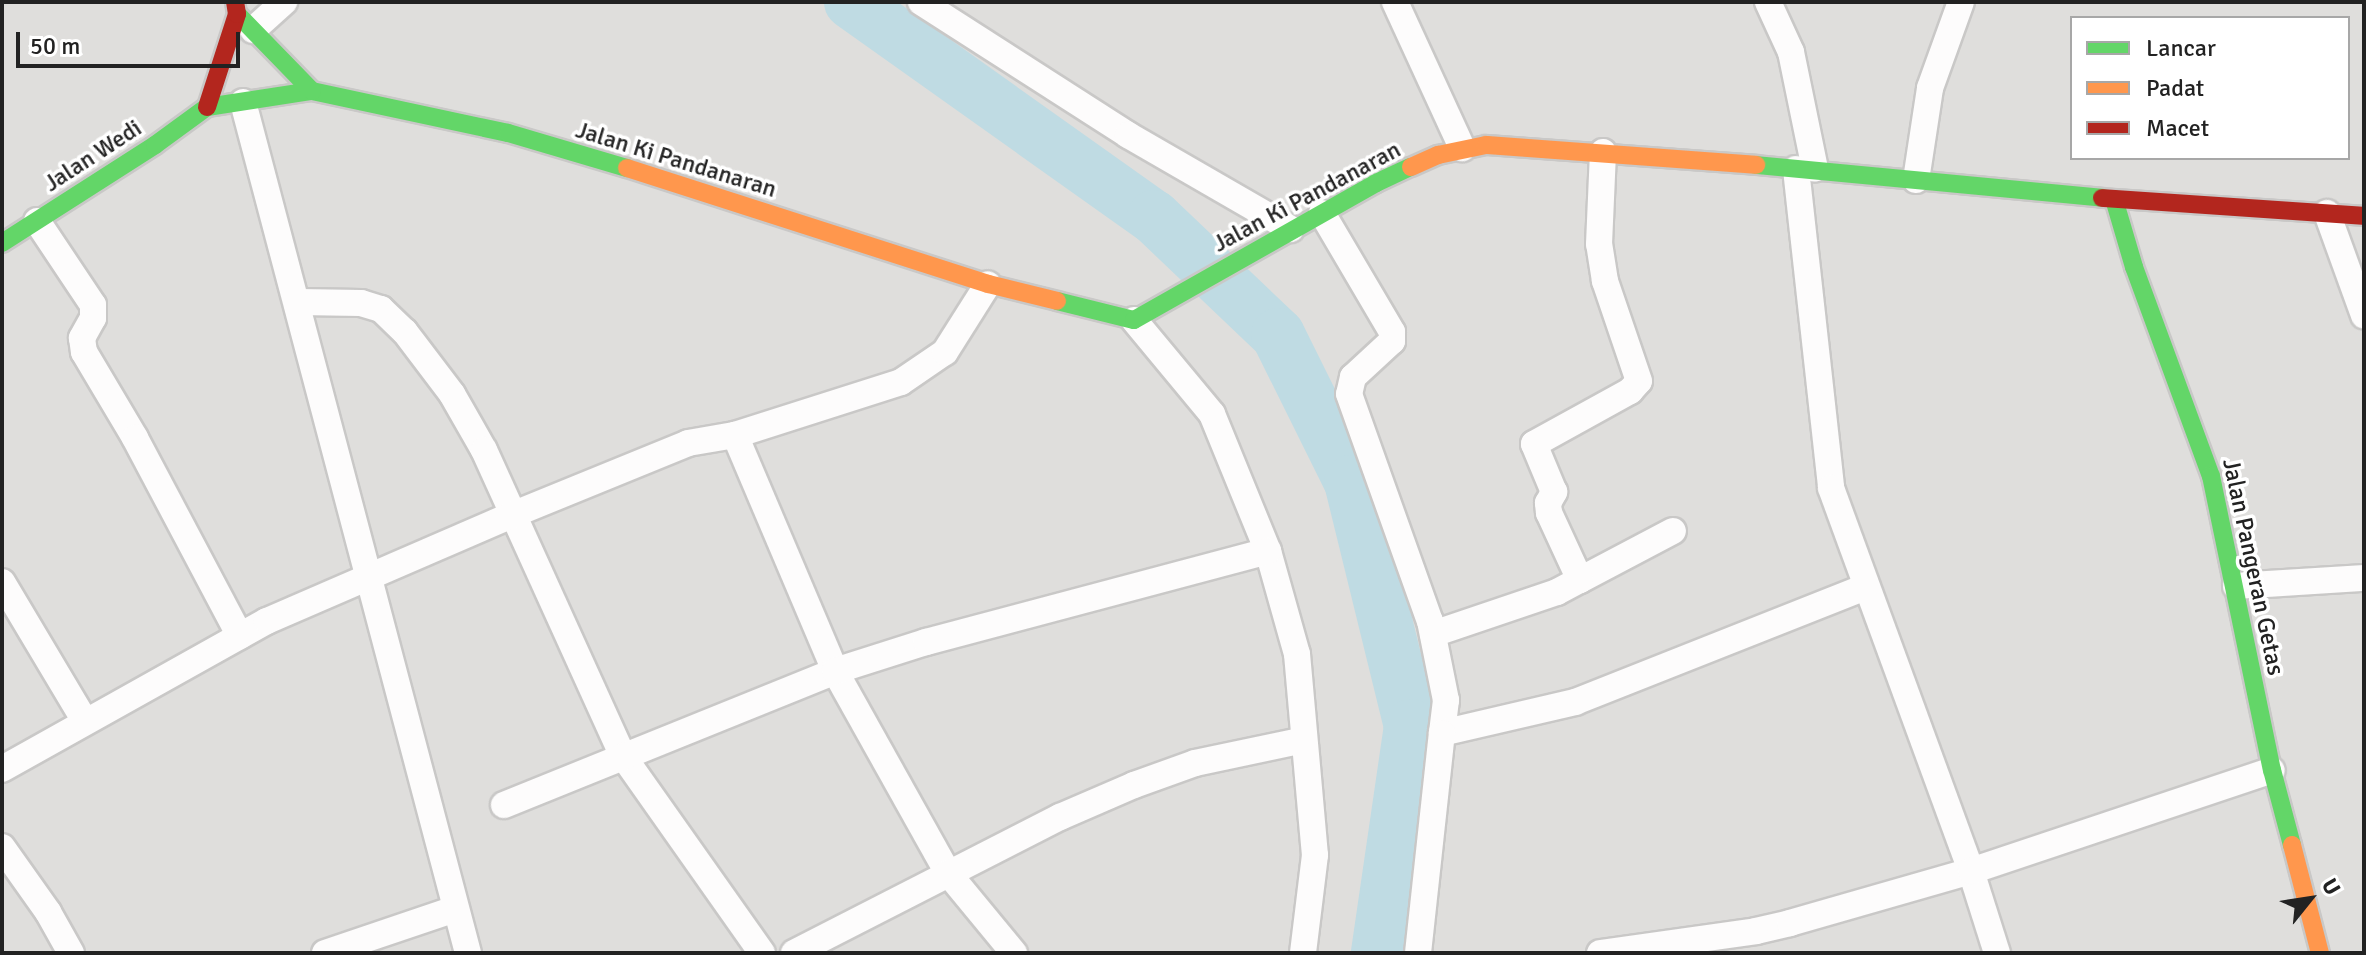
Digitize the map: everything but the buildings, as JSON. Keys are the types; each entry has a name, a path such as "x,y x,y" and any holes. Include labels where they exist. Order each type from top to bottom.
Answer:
{"main road":[{"path":"241,15 312,91 243,102 207,107 241,15"},
{"name":"Jalan Ki Pandanaran","path":"312,91 508,133 691,187 988,284 1143,315 1376,183 1462,148 1486,145 1805,169 2114,199 2364,216"},
{"name":"Jalan Wedi","path":"2,243 155,145 207,107"},
{"name":"Jalan Pangeran Getas","path":"2114,199 2134,267 2211,476 2272,770 2320,953"}],"street":[{"path":"241,15 284,2"},
{"path":"921,2 1283,235"},
{"path":"1395,2 1462,148"},
{"path":"1768,2 1791,52 1805,169 1831,488 1971,871 1997,953"},
{"path":"1916,180 1930,88 1961,2"},
{"path":"243,102 299,302 468,953"},
{"path":"1580,580 1549,513 1548,503 1554,492 1534,444 1630,391 1639,381 1605,281 1599,244 1603,152"},
{"path":"1322,213 1392,332 1392,341 1353,377 1349,394 1433,634 1446,700 1418,953"},
{"path":"2327,213 2364,315"},
{"path":"37,221 93,305 93,318 82,338 84,352 135,438 240,636"},
{"path":"2,769 240,636 512,515 688,443 735,435 836,405 922,371 945,352 988,284"},
{"path":"299,302 361,303 393,318 452,394 484,450 623,756 762,953"},
{"path":"1143,315 1212,414 1268,551 1297,654 1315,855 1303,953"},
{"path":"735,435 835,671 948,873 1014,953"},
{"path":"1433,634 1557,592 1673,531"},
{"path":"504,805 835,671 926,642 1268,551"},
{"path":"2236,586 2364,578"},
{"path":"2,582 85,721"},
{"path":"1442,733 1575,702 1865,587"},
{"path":"794,953 948,873 1134,785 1195,763 1304,740"},
{"path":"1600,953 1713,945 1971,871 2272,770"},
{"path":"2,847 48,912 71,953"},
{"path":"325,953 455,909"}],"shaded area":[{"path":"2,2 2364,2 2364,953 2,953"}],"waterway":[{"path":"851,2 1154,217 1278,335 1351,482 1411,726 1378,953"}],"traffic: fast":[{"path":"2,243 155,145 207,107 312,91 237,14"},
{"path":"312,91 508,133 627,168"},
{"path":"1756,165 2102,198"},
{"path":"1057,301 1134,320 1376,183 1411,167"},
{"path":"2114,199 2134,267 2211,476 2272,770 2292,845"}],"traffic: slow":[{"path":"1411,167 1438,155 1486,145 1756,165"},
{"path":"627,168 988,284 1057,301"},
{"path":"2292,845 2320,953"}],"traffic: jam":[{"path":"207,107 237,14 235,2"},
{"path":"2102,198 2364,216"}]}
